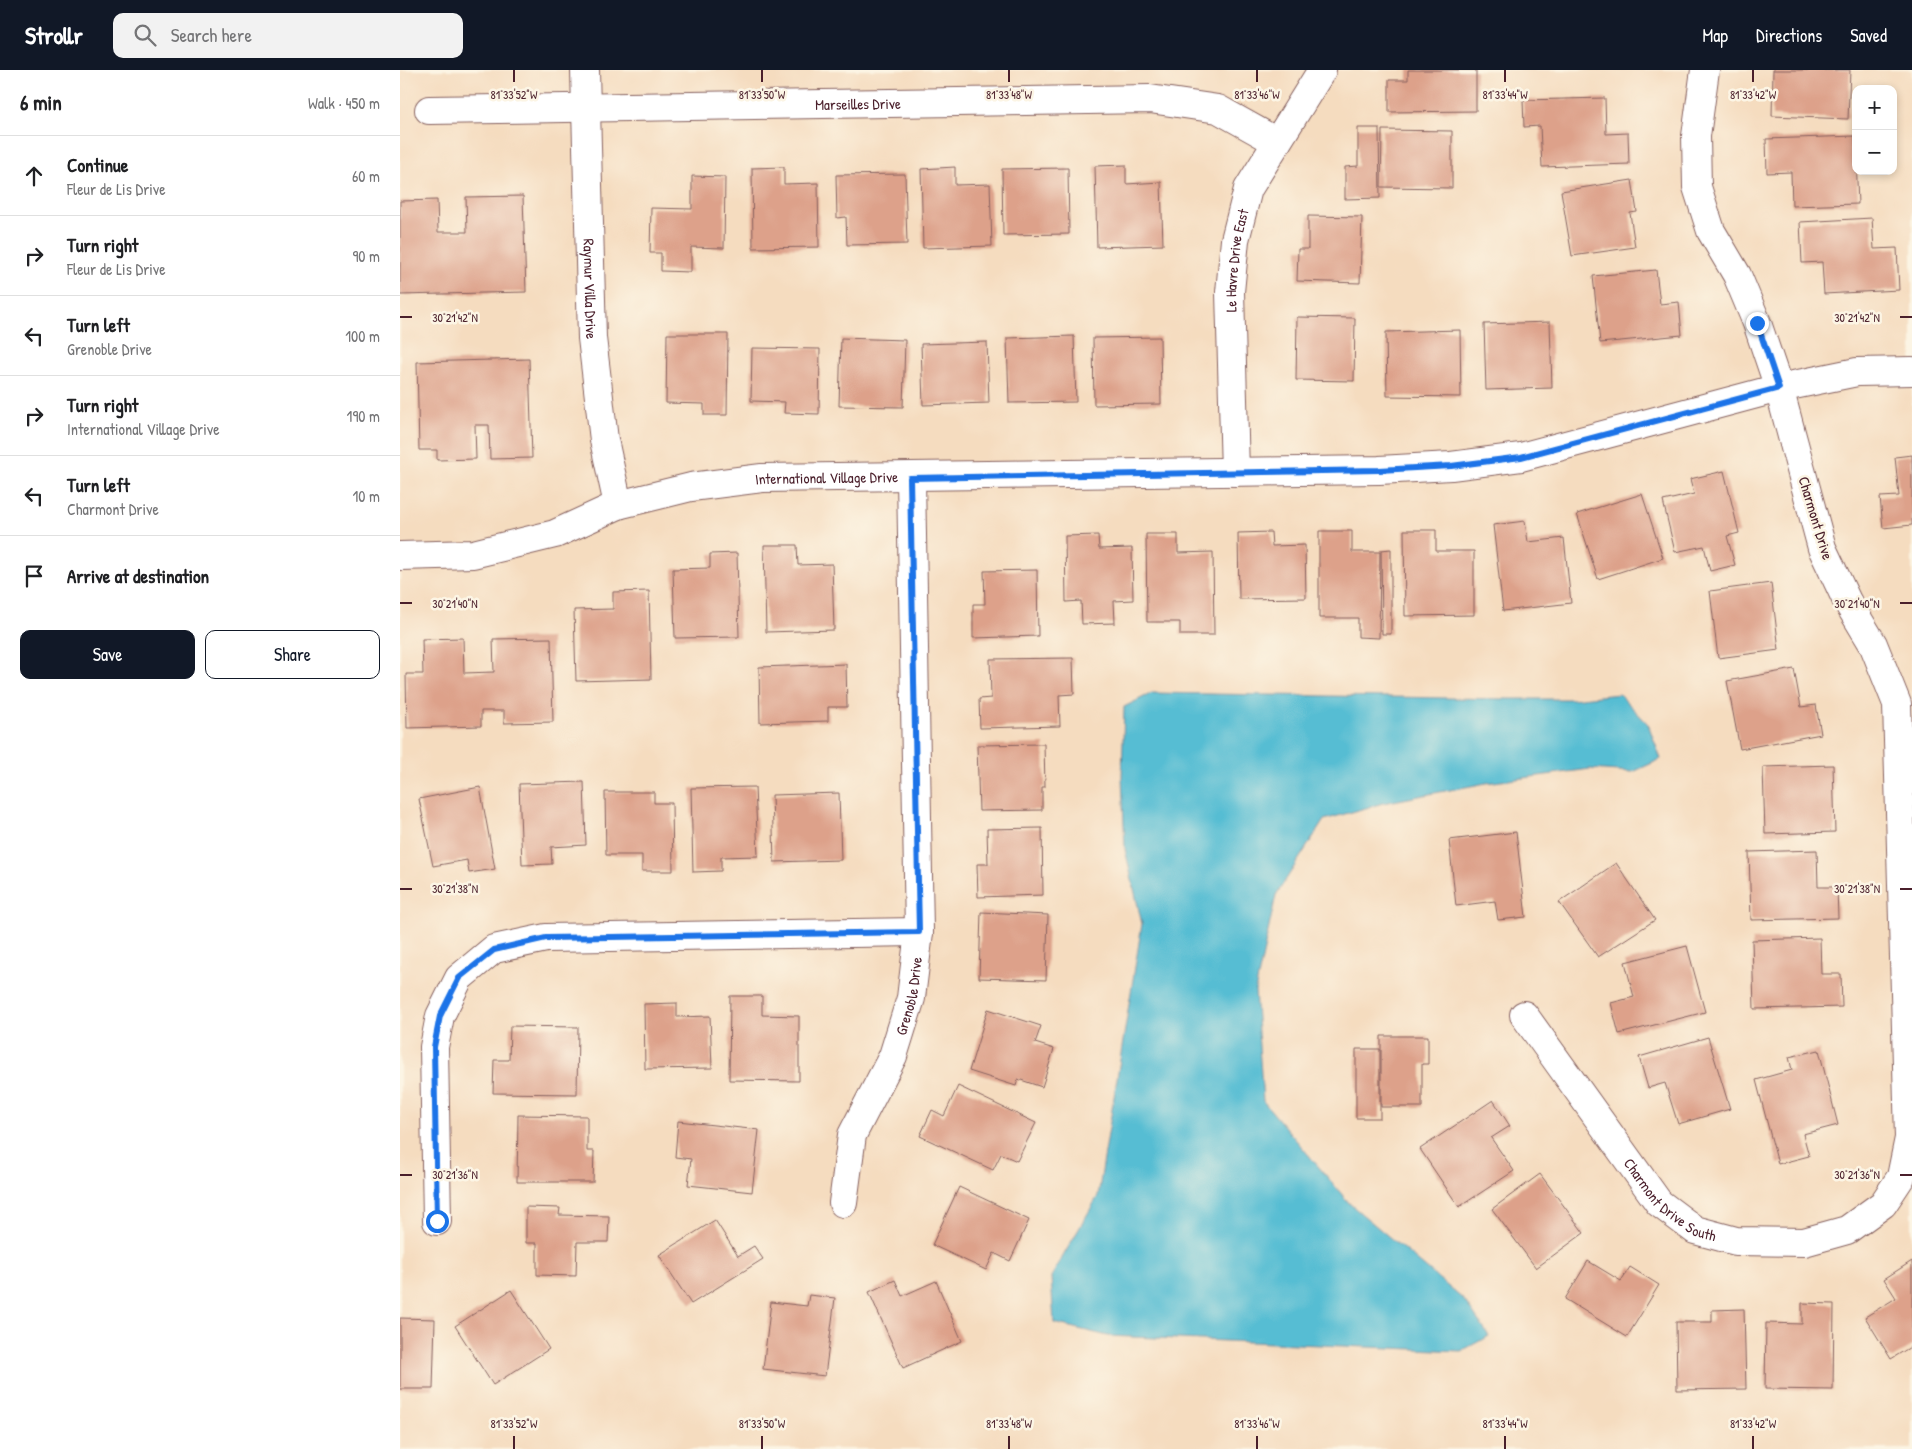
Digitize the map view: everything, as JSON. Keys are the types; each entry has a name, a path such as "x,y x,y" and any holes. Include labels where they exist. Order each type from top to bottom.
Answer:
{"street":[{"name":"Raymur Villa Drive","path":"585,70 588,108 592,338 604,440 618,505"},
{"name":"Le Havre Drive East","path":"1235,472 1230,292 1235,240 1248,189 1322,70"},
{"name":"Charmont Drive","path":"1705,70 1696,136 1697,186 1711,231 1737,275 1757,323 1779,388 1822,548 1847,601 1873,644 1897,704 1909,1138 1901,1177 1883,1204"},
{"name":"Marseilles Drive","path":"429,110 1150,99 1218,109 1277,142"},
{"name":"International Village Drive","path":"400,556 473,554 555,534 618,505 692,488 762,478 910,478 1379,470 1451,466 1521,457 1779,388 1857,372 1912,371"},
{"name":"Grenoble Drive","path":"843,1203 852,1135 893,1056 911,998 919,932 910,478"},
{"path":"437,1221 434,1047 440,1016 459,978 494,950 546,938 919,932"},
{"name":"Charmont Drive South","path":"1524,1015 1659,1203 1695,1230 1736,1241 1804,1242 1847,1230 1883,1204"}],"water":[{"path":"1152,693 1507,699 1571,699 1619,694 1648,724 1661,759 1633,772 1590,769 1486,783 1383,803 1324,820 1276,895 1255,991 1263,1101 1350,1204 1464,1300 1489,1336 1461,1351 1108,1336 1054,1323 1051,1277 1098,1196 1142,924 1125,849 1122,776 1124,707"}],"building":[{"path":"1408,70 1476,70 1476,111 1389,112 1389,80 1408,80"},
{"path":"1773,70 1850,70 1848,119 1772,116"},
{"path":"1605,98 1606,134 1628,133 1629,164 1542,167 1540,126 1524,127 1523,100"},
{"path":"1358,128 1379,128 1380,198 1345,199 1345,167 1358,166"},
{"path":"1382,130 1452,131 1452,188 1381,187"},
{"path":"1852,136 1852,175 1857,175 1858,204 1792,206 1791,172 1767,173 1766,139"},
{"path":"1126,165 1126,184 1161,182 1163,245 1097,247 1095,166"},
{"path":"784,167 784,184 818,183 819,247 753,248 752,168"},
{"path":"955,167 955,185 990,184 992,246 923,248 921,169"},
{"path":"1068,168 1069,234 1003,235 1002,169"},
{"path":"905,174 907,244 847,245 846,217 837,218 836,175"},
{"path":"692,176 725,177 724,248 691,247 691,272 661,271 661,253 650,253 651,208 692,209"},
{"path":"1632,180 1637,212 1630,213 1635,247 1572,256 1561,191"},
{"path":"523,196 526,292 400,295 400,201 437,200 438,232 467,232 466,197"},
{"path":"1308,216 1362,217 1360,283 1297,281 1298,249 1308,249"},
{"path":"1872,218 1874,249 1897,248 1899,290 1824,294 1822,262 1802,263 1800,222"},
{"path":"1656,270 1660,304 1679,302 1682,335 1600,343 1593,276"},
{"path":"1297,317 1355,318 1354,381 1296,380"},
{"path":"1550,322 1552,388 1486,390 1484,324"},
{"path":"1460,330 1461,397 1387,396 1386,332"},
{"path":"667,334 728,334 727,415 704,415 704,404 666,403"},
{"path":"1074,336 1076,402 1009,403 1007,338"},
{"path":"1160,337 1161,404 1094,405 1093,338"},
{"path":"841,338 905,340 903,407 839,406"},
{"path":"987,342 989,403 923,405 921,344"},
{"path":"752,348 820,349 819,414 784,413 785,402 751,401"},
{"path":"529,359 532,458 490,459 489,425 475,425 476,459 437,460 437,450 419,450 417,362"},
{"path":"1912,455 1912,525 1883,528 1880,497 1899,496 1895,457"},
{"path":"1724,471 1739,533 1727,536 1735,565 1710,571 1704,546 1675,552 1663,501 1694,494 1690,479"},
{"path":"1642,494 1663,558 1598,579 1577,514"},
{"path":"1525,521 1528,542 1564,538 1571,603 1503,611 1493,525"},
{"path":"1404,530 1436,530 1436,551 1474,551 1474,615 1405,616"},
{"path":"1319,531 1352,531 1352,552 1380,552 1379,638 1358,637 1358,618 1319,618"},
{"path":"1271,532 1272,546 1305,545 1306,598 1239,599 1238,533"},
{"path":"1146,534 1178,534 1178,553 1213,552 1214,635 1180,635 1180,622 1147,622"},
{"path":"1098,535 1099,549 1132,548 1133,600 1114,601 1115,623 1082,624 1081,601 1066,602 1065,536"},
{"path":"764,545 797,545 798,565 832,564 834,630 766,632"},
{"path":"1391,549 1391,634 1382,634 1381,550"},
{"path":"737,553 739,637 675,638 673,569 710,568 710,554"},
{"path":"1037,570 1038,636 973,638 973,604 985,604 984,571"},
{"path":"1771,583 1779,650 1718,658 1710,591"},
{"path":"649,591 651,679 576,681 574,610 613,609 613,592"},
{"path":"463,638 464,673 494,672 493,639 551,638 553,722 504,723 504,711 481,711 481,726 407,728 406,674 423,674 422,639"},
{"path":"1073,658 1074,694 1059,695 1060,726 980,728 979,699 991,698 990,659"},
{"path":"846,664 847,707 828,707 828,721 760,723 759,667"},
{"path":"1794,669 1801,707 1816,705 1821,734 1740,749 1727,681"},
{"path":"1044,744 1045,787 1042,787 1042,810 979,811 977,745"},
{"path":"1833,765 1835,832 1765,834 1763,767"},
{"path":"584,782 586,845 551,847 552,864 522,865 519,784"},
{"path":"480,787 495,869 469,873 467,860 433,866 419,799"},
{"path":"755,787 758,856 721,857 721,871 693,872 691,788"},
{"path":"605,792 654,792 654,803 672,803 673,871 642,871 642,855 606,855"},
{"path":"839,793 841,860 774,862 772,795"},
{"path":"1042,828 1043,895 978,897 977,864 988,864 987,829"},
{"path":"1516,832 1526,917 1498,920 1495,901 1456,906 1449,840"},
{"path":"1817,850 1818,887 1837,887 1838,918 1751,920 1749,852"},
{"path":"1616,863 1655,920 1598,957 1559,902"},
{"path":"981,912 1048,915 1046,980 979,978"},
{"path":"1820,938 1821,974 1841,974 1842,1007 1754,1009 1752,940"},
{"path":"1687,946 1705,1012 1619,1034 1611,1003 1634,997 1625,962"},
{"path":"730,996 762,996 762,1015 799,1016 799,1081 729,1080"},
{"path":"677,1003 677,1017 710,1016 712,1068 645,1069 644,1004"},
{"path":"988,1009 1041,1026 1035,1043 1054,1049 1042,1087 1018,1079 1016,1086 969,1071"},
{"path":"510,1026 578,1027 577,1094 493,1093 494,1060 509,1060"},
{"path":"1381,1036 1428,1036 1428,1064 1422,1064 1422,1107 1381,1107"},
{"path":"1708,1037 1730,1109 1678,1124 1665,1083 1648,1088 1639,1057"},
{"path":"1356,1049 1380,1049 1380,1118 1356,1118"},
{"path":"1819,1050 1838,1125 1803,1134 1809,1156 1778,1164 1756,1080 1792,1070 1789,1057"},
{"path":"958,1086 1036,1123 1017,1161 1001,1154 993,1170 920,1136 932,1110 944,1116"},
{"path":"1493,1100 1510,1126 1491,1138 1514,1171 1459,1207 1420,1149"},
{"path":"518,1115 587,1116 587,1151 594,1151 593,1182 517,1182"},
{"path":"678,1121 759,1130 752,1192 688,1185 691,1159 675,1157"},
{"path":"1540,1174 1584,1233 1536,1268 1492,1209"},
{"path":"959,1187 1029,1220 1010,1261 994,1253 986,1270 932,1245"},
{"path":"526,1207 560,1208 559,1215 609,1216 608,1242 577,1242 576,1276 537,1275 537,1243 526,1243"},
{"path":"715,1220 738,1256 754,1246 763,1259 691,1304 659,1255"},
{"path":"1588,1261 1621,1281 1630,1267 1659,1285 1627,1337 1565,1299"},
{"path":"1912,1261 1912,1346 1891,1359 1865,1317 1896,1298 1884,1279"},
{"path":"895,1280 902,1296 936,1281 962,1341 903,1368 869,1292"},
{"path":"511,1290 549,1349 493,1385 455,1326"},
{"path":"809,1295 835,1298 825,1376 763,1369 771,1302 807,1306"},
{"path":"1802,1303 1834,1304 1833,1390 1765,1389 1766,1323 1802,1324"},
{"path":"1744,1309 1746,1389 1677,1390 1676,1322 1712,1322 1712,1310"},
{"path":"400,1318 435,1319 433,1389 400,1389"}],"route":[{"path":"437,1221 434,1047 440,1016 459,978 494,950 546,938 919,932 910,478 1379,470 1451,466 1521,457 1709,405 1779,388 1757,323"}]}
